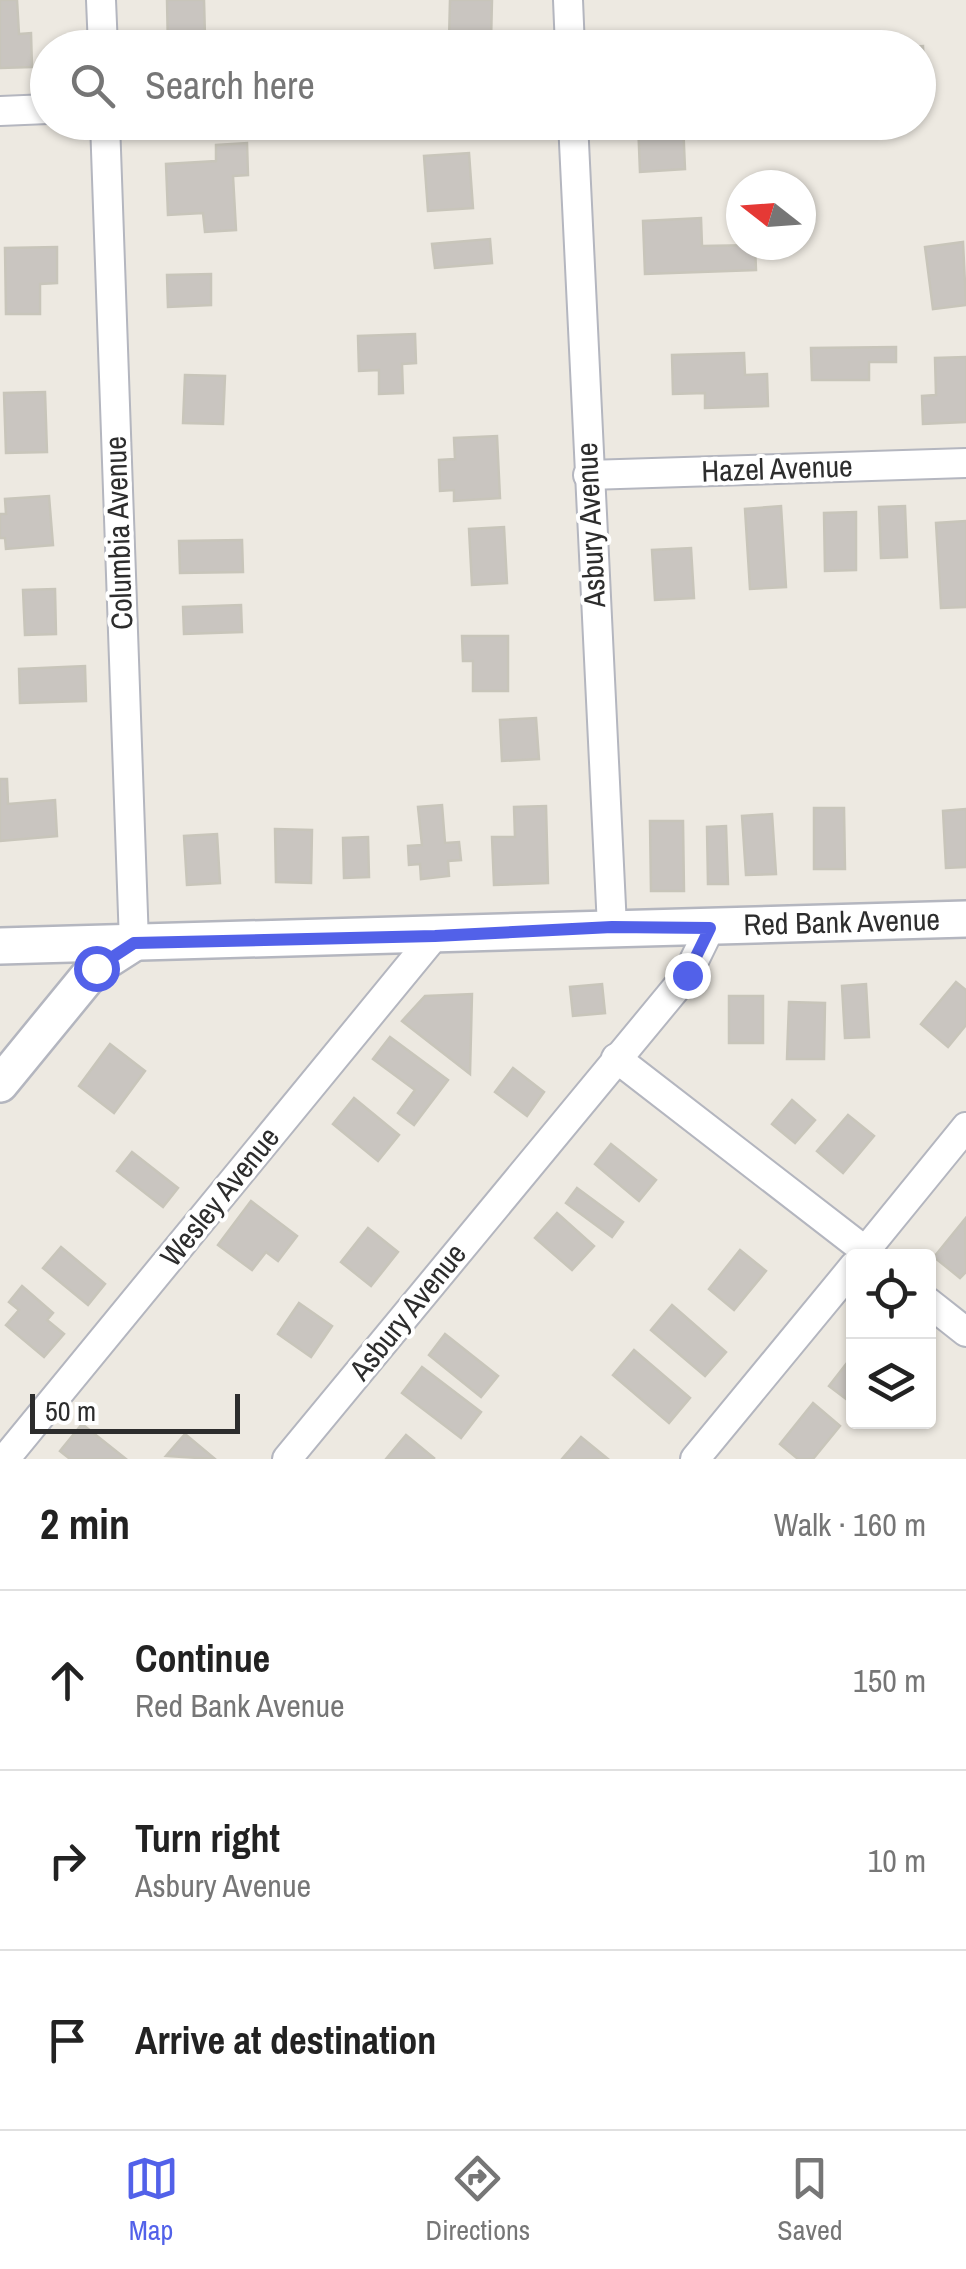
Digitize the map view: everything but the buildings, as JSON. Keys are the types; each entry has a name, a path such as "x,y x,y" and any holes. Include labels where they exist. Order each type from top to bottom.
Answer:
{"street":[{"path":"101,0 102,30"},
{"path":"568,0 569,30"},
{"path":"0,110 30,110"},
{"name":"Columbia Avenue","path":"106,140 134,943"},
{"name":"Asbury Avenue","path":"573,140 612,927"},
{"name":"Hazel Avenue","path":"588,475 966,463"},
{"name":"Red Bank Avenue","path":"0,946 966,919"},
{"name":"Asbury Avenue","path":"288,1459 687,975 710,928"},
{"name":"Wesley Avenue","path":"5,1459 435,936"},
{"path":"0,1084 96,968 134,943"},
{"path":"616,1058 852,1249"},
{"path":"870,1249 966,1126"},
{"path":"695,1459 846,1278"},
{"path":"936,1308 966,1332"}],"route":[{"path":"96,968 134,943 435,936 612,927 710,928 687,975"}]}
